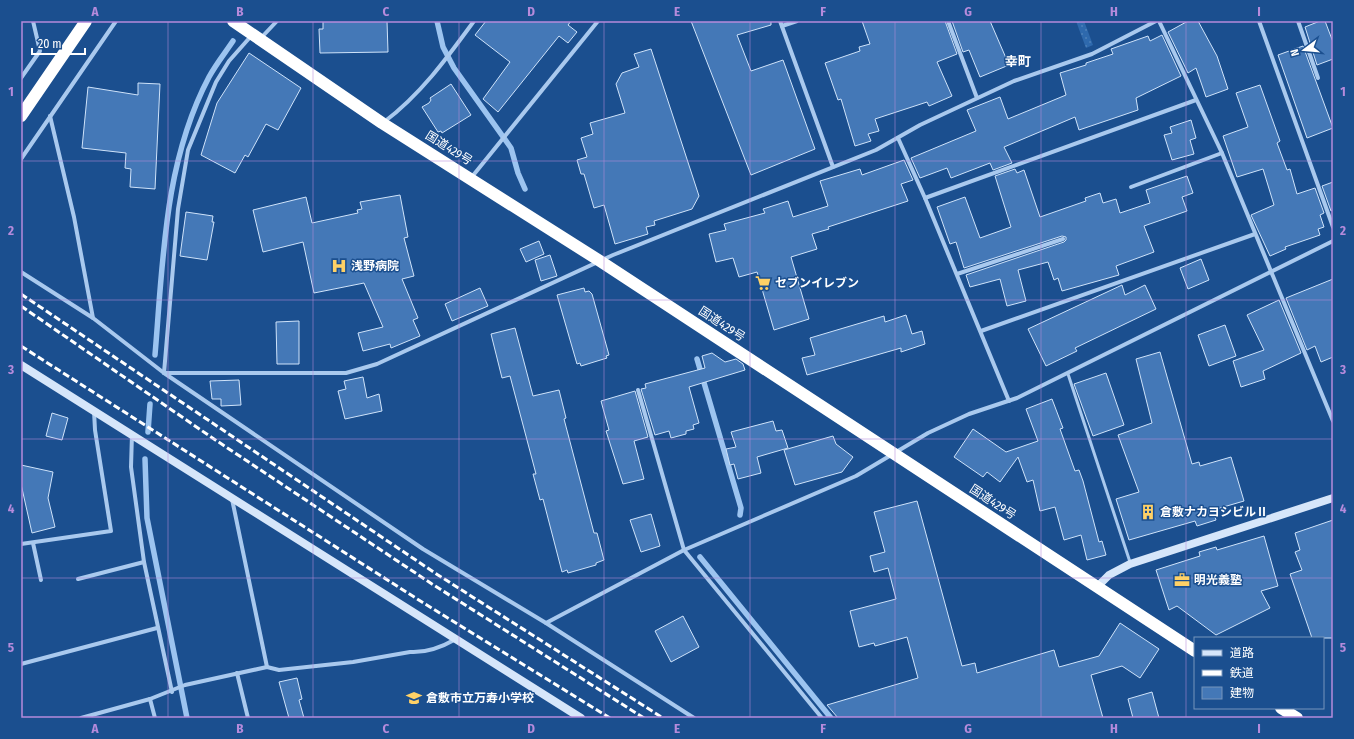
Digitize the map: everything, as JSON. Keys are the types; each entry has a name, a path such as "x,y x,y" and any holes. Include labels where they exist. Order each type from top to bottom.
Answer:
{"highway":[{"path":"21,116 86,21"},
{"name":"国道429号","path":"233,21 382,123 472,178 600,261 1194,650"},
{"path":"1283,709 1297,718"}],"street":[{"path":"21,78 40,51 34,21"},
{"path":"21,159 116,21"},
{"path":"164,373 178,209 188,150 216,82 229,61 277,21"},
{"path":"382,123 405,104 446,60 474,21"},
{"path":"472,178 598,21"},
{"path":"797,21 781,23 833,167"},
{"path":"948,21 977,98"},
{"path":"164,373 346,373 384,361 600,261 876,150 920,124 1028,75 1092,54 1156,21"},
{"path":"1159,21 1222,154 1333,421"},
{"path":"1259,21 1333,227"},
{"path":"1298,21 1318,78"},
{"path":"925,198 1196,100"},
{"path":"50,116 74,217 93,318"},
{"path":"898,138 925,198 1009,401"},
{"path":"1131,187 1222,154"},
{"path":"980,331 1255,234"},
{"path":"957,274 1063,239"},
{"path":"546,623 684,550 856,476 928,433 969,414 1009,401 1068,374 1333,241"},
{"path":"21,272 93,318 164,373 423,549 546,623 694,718"},
{"path":"21,365 581,718"},
{"path":"638,390 684,550 822,718"},
{"path":"21,544 111,531 95,430 94,411"},
{"path":"132,434 131,467 144,562 157,628 174,690"},
{"path":"232,498 267,667"},
{"path":"1097,587 1109,575 1130,564 1333,498"},
{"path":"33,543 41,580"},
{"path":"78,579 144,562"},
{"path":"21,664 157,628"},
{"path":"81,718 150,699 185,685 238,673 267,667 279,670 353,662 410,652 419,652 444,646 456,640"},
{"path":"238,673 248,718"},
{"path":"150,699 155,718"}],"lane":[{"path":"1068,374 1130,564"}],"shaded area":[{"path":"1076,21 1084,21 1093,45 1086,48"}],"building":[{"path":"323,21 387,21 388,52 320,53 319,29 323,29"},
{"path":"486,21 571,21 568,25 577,32 568,43 559,36 498,112 483,99 510,62 475,35"},
{"path":"691,21 771,21 771,25 737,35 751,71 783,60 815,149 751,175"},
{"path":"862,21 945,21 957,54 937,62 952,96 929,106 927,102 875,119 879,131 868,134 871,141 855,146 841,99 838,100 825,63 860,51 859,47 870,44"},
{"path":"952,21 990,21 1009,65 980,77 969,50 963,52"},
{"path":"1188,21 1198,21 1217,56 1228,89 1206,97 1196,68 1188,73 1168,32"},
{"path":"1320,21 1325,21 1333,42 1333,59 1317,65 1305,27"},
{"path":"1162,35 1181,76 1136,98 1138,110 1079,130 1075,117 1004,147 1012,163 993,170 990,163 951,178 947,168 920,178 911,158 976,131 967,110 1000,97 1008,119 1066,95 1060,73 1086,65 1086,63 1113,54 1111,49 1148,36 1150,41"},
{"path":"1303,46 1333,128 1307,138 1278,55"},
{"path":"651,49 699,196 692,209 654,221 655,225 646,227 648,234 615,244 604,205 594,208 584,174 581,174 577,160 587,157 581,138 593,134 590,123 625,113 616,84 622,73 639,67 634,54"},
{"path":"249,53 301,88 278,130 266,124 248,157 245,155 235,173 201,155 217,103"},
{"path":"138,83 160,84 155,189 130,187 131,169 125,168 126,153 82,148 88,87 138,95"},
{"path":"451,84 471,115 442,133 441,131 438,132 422,107 429,103 431,100 430,98"},
{"path":"1260,85 1280,141 1277,143 1287,170 1290,169 1297,194 1315,188 1324,213 1320,215 1324,227 1318,229 1320,235 1285,247 1286,249 1270,256 1251,215 1274,205 1263,169 1237,177 1223,136 1248,127 1236,93"},
{"path":"1191,120 1196,138 1190,140 1194,154 1172,160 1164,135 1172,133 1170,127"},
{"path":"904,160 913,180 901,184 908,201 828,227 829,229 812,234 817,249 791,257 809,319 774,330 757,272 739,277 733,258 716,262 709,234 726,230 724,224 765,213 763,209 788,201 793,217 828,206 820,181 860,169 862,175"},
{"path":"1015,169 1017,173 1024,170 1040,217 1086,201 1085,198 1100,193 1103,203 1116,199 1120,213 1150,203 1146,190 1187,176 1193,193 1182,197 1187,211 1144,226 1154,252 1116,266 1119,275 1062,291 1058,278 1054,280 1048,262 1018,270 1026,301 1007,306 1000,279 970,287 966,275 1064,242 1066,237 1062,236 964,268 956,242 950,244 937,207 965,197 980,238 1011,227 995,176"},
{"path":"1333,182 1333,210 1331,211 1322,186"},
{"path":"400,195 408,237 404,238 414,276 402,279 418,318 413,320 420,336 391,348 390,344 363,351 358,333 383,327 364,283 314,293 303,242 263,252 253,210 306,197 312,223 358,213 357,210 362,209 360,202"},
{"path":"186,212 213,216 212,222 214,222 207,260 180,256"},
{"path":"539,241 544,254 526,262 520,249"},
{"path":"550,255 557,276 541,281 535,260"},
{"path":"1201,259 1209,280 1188,289 1180,268"},
{"path":"1333,279 1333,357 1321,362 1315,346 1307,350 1286,298"},
{"path":"1122,285 1125,295 1145,285 1156,309 1075,348 1077,351 1046,366 1028,329"},
{"path":"480,288 488,306 452,321 445,304"},
{"path":"584,288 585,292 589,291 592,294 609,355 606,356 607,358 581,366 580,363 577,364 557,295"},
{"path":"1279,300 1301,353 1263,371 1265,379 1241,387 1233,361 1264,350 1247,315"},
{"path":"906,315 912,334 922,331 925,344 901,352 901,348 807,375 802,358 815,355 810,338 884,316 885,322"},
{"path":"299,321 299,364 277,364 276,322"},
{"path":"1225,325 1236,356 1209,366 1198,335"},
{"path":"515,328 533,396 559,390 566,418 564,419 594,533 597,533 604,560 596,563 596,565 568,573 567,570 562,572 543,499 540,500 533,474 536,474 510,376 502,378 491,334"},
{"path":"1160,352 1192,464 1199,462 1200,466 1231,457 1244,501 1213,510 1216,520 1197,526 1195,521 1129,540 1116,499 1139,492 1118,435 1152,423 1136,359"},
{"path":"712,353 725,362 736,359 743,364 745,370 689,387 699,423 693,425 694,429 686,431 686,434 671,438 669,431 655,435 641,389 646,388 645,384 705,368 702,356"},
{"path":"1106,373 1124,425 1093,436 1074,384"},
{"path":"363,377 367,398 379,394 382,411 345,419 338,391 346,389 344,381"},
{"path":"239,380 241,405 221,406 221,399 212,399 210,381"},
{"path":"635,391 648,437 634,441 644,479 623,484 606,431 609,430 601,401"},
{"path":"1052,399 1063,428 1060,429 1075,471 1079,470 1083,481 1099,542 1102,541 1106,555 1087,560 1081,535 1064,540 1055,507 1040,511 1033,480 1027,482 1018,457 1000,482 987,472 983,477 954,457 973,429 1006,452 1038,441 1026,409"},
{"path":"52,413 68,418 62,440 46,436"},
{"path":"773,421 776,431 782,430 788,448 757,457 761,473 738,479 734,464 730,465 726,449 736,447 731,432"},
{"path":"833,436 836,444 853,457 842,472 795,485 784,450"},
{"path":"21,465 53,472 48,498 55,527 32,533 21,484"},
{"path":"917,501 962,666 975,663 977,673 1054,650 1059,667 1099,656 1120,623 1159,649 1140,678 1122,666 1091,675 1103,718 838,718 827,705 918,678 907,637 875,646 874,643 859,647 850,611 896,599 888,568 874,572 870,556 885,552 874,512"},
{"path":"651,514 660,546 641,552 630,520"},
{"path":"1333,520 1333,638 1312,637 1290,574 1302,570 1295,552 1300,550 1295,533"},
{"path":"1264,536 1278,586 1261,591 1270,608 1216,635 1177,606 1169,610 1156,570 1200,556 1199,552 1216,547 1217,550"},
{"path":"683,616 699,647 671,662 655,631"},
{"path":"297,678 302,699 299,700 304,718 289,718 279,682"},
{"path":"1152,692 1159,718 1133,718 1128,699"}],"waterway":[{"path":"437,21 443,47 454,68 511,148 518,173 525,189"},
{"path":"155,355 160,284 168,213 174,178 194,109 209,77 233,41"},
{"path":"697,359 741,508 740,515"},
{"path":"148,432 150,404"},
{"path":"145,459 147,518 187,718"},
{"path":"700,557 831,718"}],"railway":[{"path":"21,294 438,575 663,718"},
{"path":"21,306 211,437 432,584 644,718"},
{"path":"21,346 422,602 610,718"}],"place":[{"name":"浅野病院","path":"339,266"},
{"name":"セブンイレブン","path":"763,283"},
{"name":"倉敷ナカヨシビルⅡ","path":"1148,512"},
{"name":"明光義塾","path":"1182,580"},
{"name":"倉敷市立万寿小学校","path":"414,698"}],"district":[{"name":"幸町","path":"1018,61"}]}
